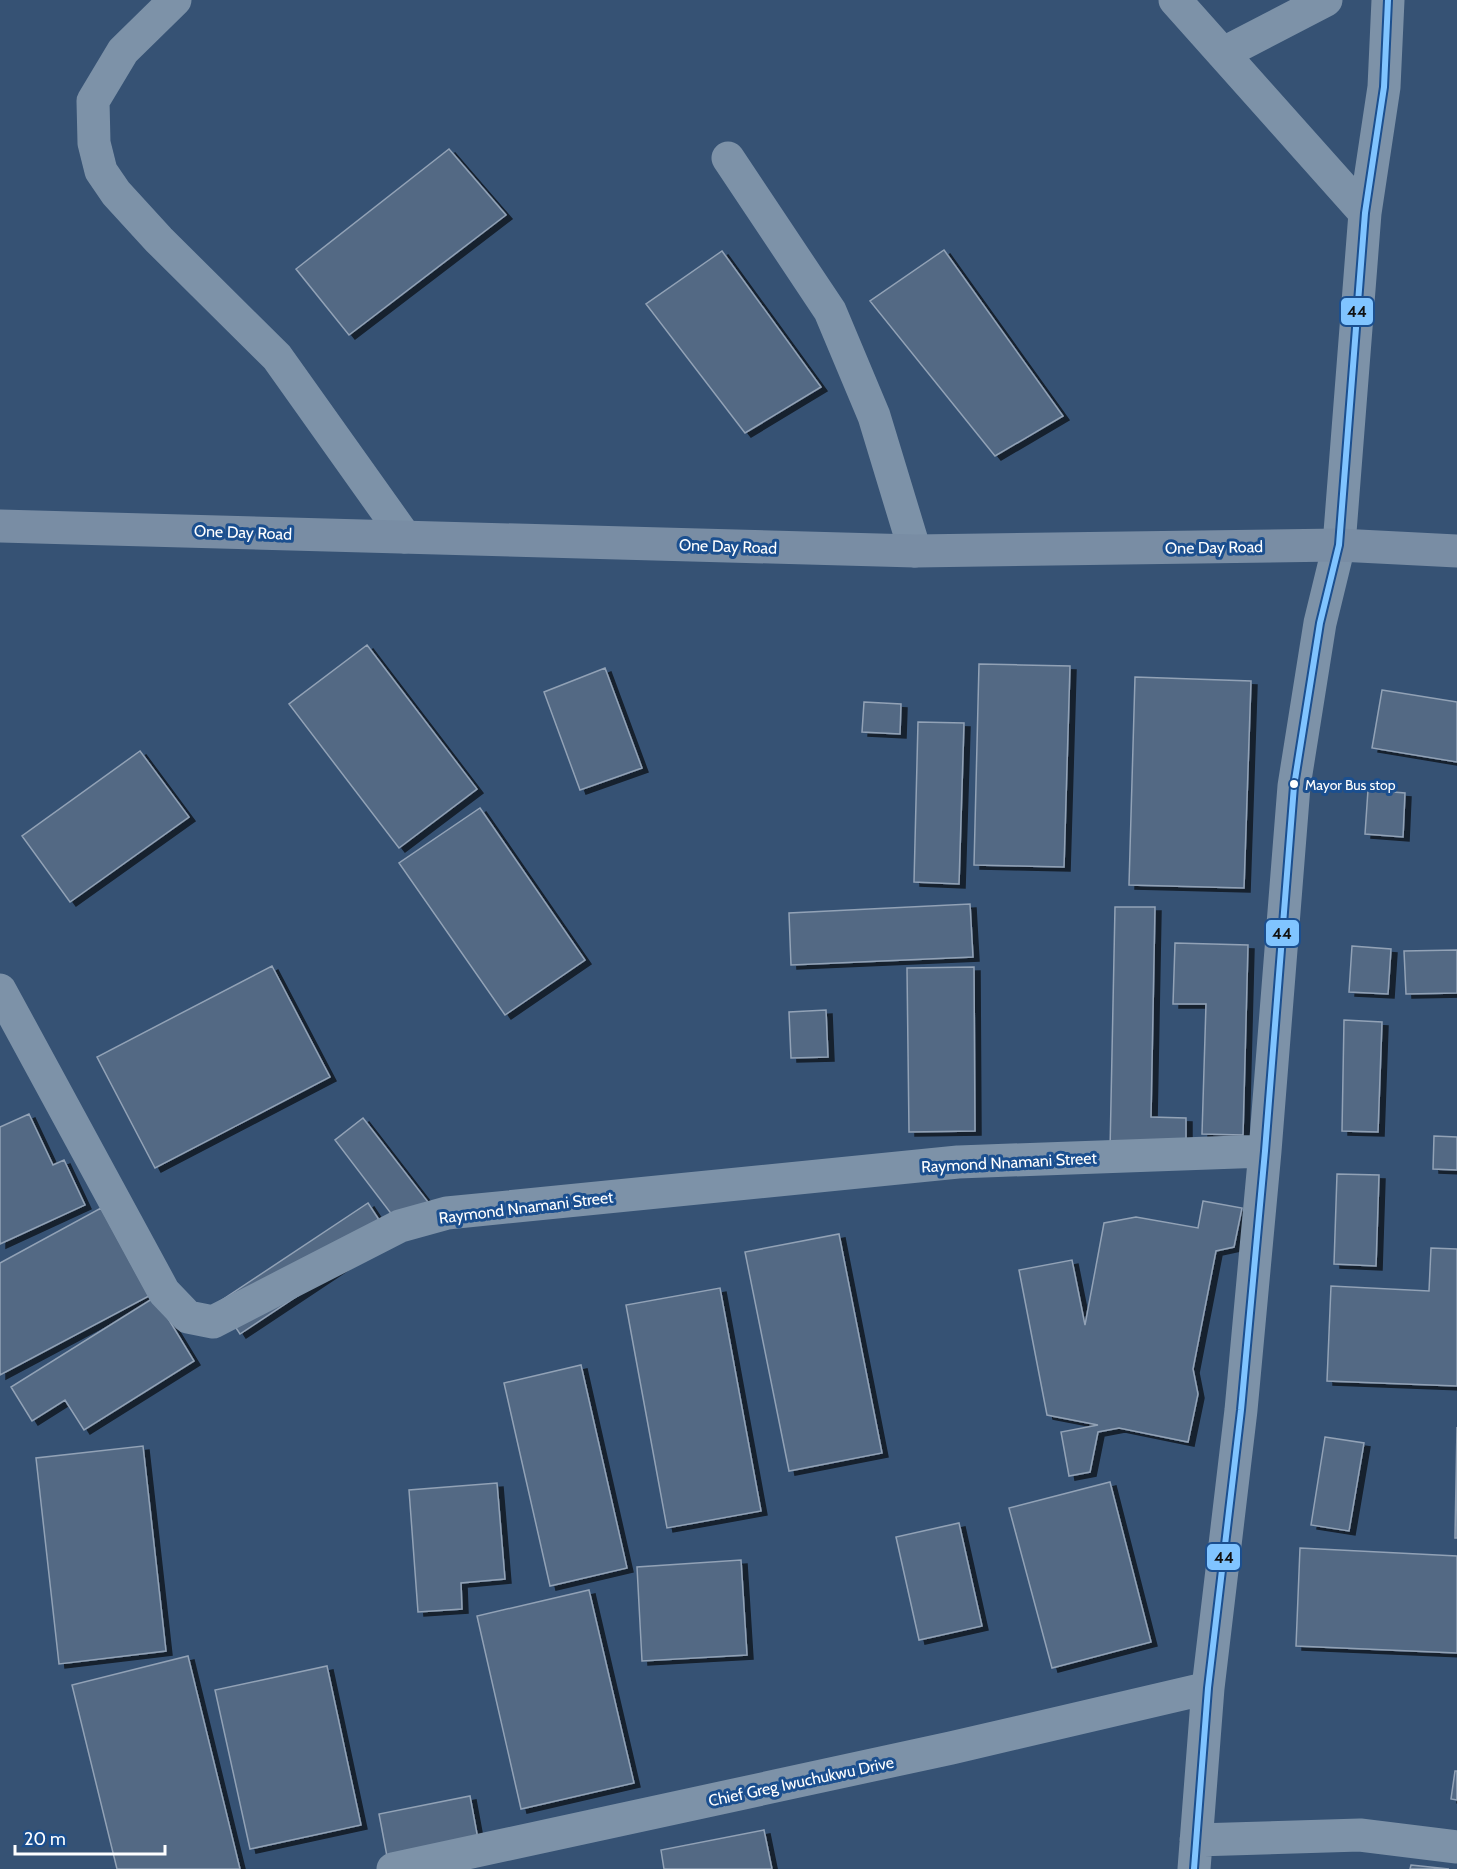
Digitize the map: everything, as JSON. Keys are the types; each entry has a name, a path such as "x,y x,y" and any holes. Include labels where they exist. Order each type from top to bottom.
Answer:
{"main road":[{"name":"One Day Road","path":"0,526 915,551 1339,545 1457,551"}],"street":[{"path":"175,0 123,51 93,101 94,143 101,171 116,193 159,240 277,357 405,537"},
{"path":"1175,0 1365,213"},
{"path":"1224,53 1326,0"},
{"path":"1388,0 1384,87 1365,213 1339,545 1320,623 1294,786 1265,1151 1241,1410 1208,1688 1195,1855 1360,1835 1457,1846"},
{"path":"728,158 830,311 874,416 915,551"},
{"name":"Raymond Nnamani Street","path":"0,990 164,1292 188,1317 213,1322 400,1226 447,1213 958,1162 1265,1151"},
{"name":"Chief Greg Iwuchukwu Drive","path":"393,1869 951,1748 1208,1688"}],"building":[{"path":"449,149 506,215 349,335 296,269"},
{"path":"944,250 1063,416 995,456 870,301"},
{"path":"722,251 821,387 745,433 646,304"},
{"path":"367,645 477,789 399,848 289,704"},
{"path":"979,664 1070,666 1064,867 974,865"},
{"path":"605,668 642,768 580,790 544,692"},
{"path":"1135,677 1251,681 1244,888 1129,885"},
{"path":"1382,690 1457,702 1457,762 1372,748"},
{"path":"864,702 901,704 900,734 862,732"},
{"path":"918,722 964,723 959,884 914,882"},
{"path":"140,751 189,817 70,902 22,836"},
{"path":"1368,790 1405,793 1403,837 1365,834"},
{"path":"480,808 585,960 505,1015 399,863"},
{"path":"970,904 973,957 791,965 789,913"},
{"path":"1115,907 1155,907 1151,1117 1186,1118 1186,1153 1110,1151"},
{"path":"1175,943 1248,945 1243,1135 1202,1134 1206,1004 1173,1004"},
{"path":"1352,946 1391,949 1388,994 1349,992"},
{"path":"1457,950 1457,993 1406,994 1404,951"},
{"path":"272,966 330,1077 155,1168 97,1057"},
{"path":"974,967 975,1131 909,1132 907,968"},
{"path":"826,1010 828,1057 791,1058 789,1012"},
{"path":"1344,1020 1382,1022 1378,1132 1342,1131"},
{"path":"29,1114 53,1165 64,1160 85,1205 0,1244 0,1127"},
{"path":"363,1118 428,1202 399,1224 335,1140"},
{"path":"1434,1136 1457,1137 1457,1170 1433,1169"},
{"path":"1337,1174 1379,1175 1376,1266 1334,1264"},
{"path":"1203,1201 1242,1208 1234,1247 1216,1251 1193,1369 1198,1394 1188,1442 1119,1428 1098,1432 1090,1472 1069,1476 1061,1432 1098,1425 1047,1415 1019,1270 1072,1260 1085,1325 1104,1223 1136,1217 1198,1228"},
{"path":"368,1203 389,1235 240,1334 219,1302"},
{"path":"101,1208 149,1296 0,1375 0,1263"},
{"path":"839,1234 882,1453 789,1471 745,1252"},
{"path":"1431,1248 1457,1249 1457,1386 1327,1381 1331,1286 1429,1291"},
{"path":"720,1288 761,1511 667,1528 626,1305"},
{"path":"155,1297 194,1361 84,1430 65,1400 32,1421 11,1387"},
{"path":"581,1365 627,1568 550,1586 504,1383"},
{"path":"1457,1427 1457,1538 1455,1538"},
{"path":"1325,1437 1364,1443 1349,1531 1311,1525"},
{"path":"143,1446 166,1651 59,1664 36,1458"},
{"path":"1110,1482 1151,1642 1052,1668 1009,1508"},
{"path":"497,1483 505,1579 461,1583 462,1609 418,1612 409,1490"},
{"path":"959,1523 982,1626 919,1640 896,1537"},
{"path":"1300,1548 1457,1556 1457,1653 1296,1646"},
{"path":"741,1560 747,1655 642,1661 637,1567"},
{"path":"589,1590 634,1783 521,1809 477,1616"},
{"path":"188,1656 240,1869 117,1869 72,1685"},
{"path":"327,1666 361,1825 250,1849 215,1690"},
{"path":"1455,1771 1457,1771 1457,1800 1451,1799"},
{"path":"470,1796 480,1850 389,1867 379,1814"},
{"path":"764,1830 772,1869 664,1869 661,1850"},
{"path":"1411,1865 1449,1869 1410,1869"}],"transit line":[{"name":"44","path":"1194,1869 1208,1688 1241,1410 1265,1151 1294,786 1320,623 1339,545 1365,213 1384,87 1388,0"}],"place":[{"name":"Mayor Bus stop","path":"1294,784"}]}
